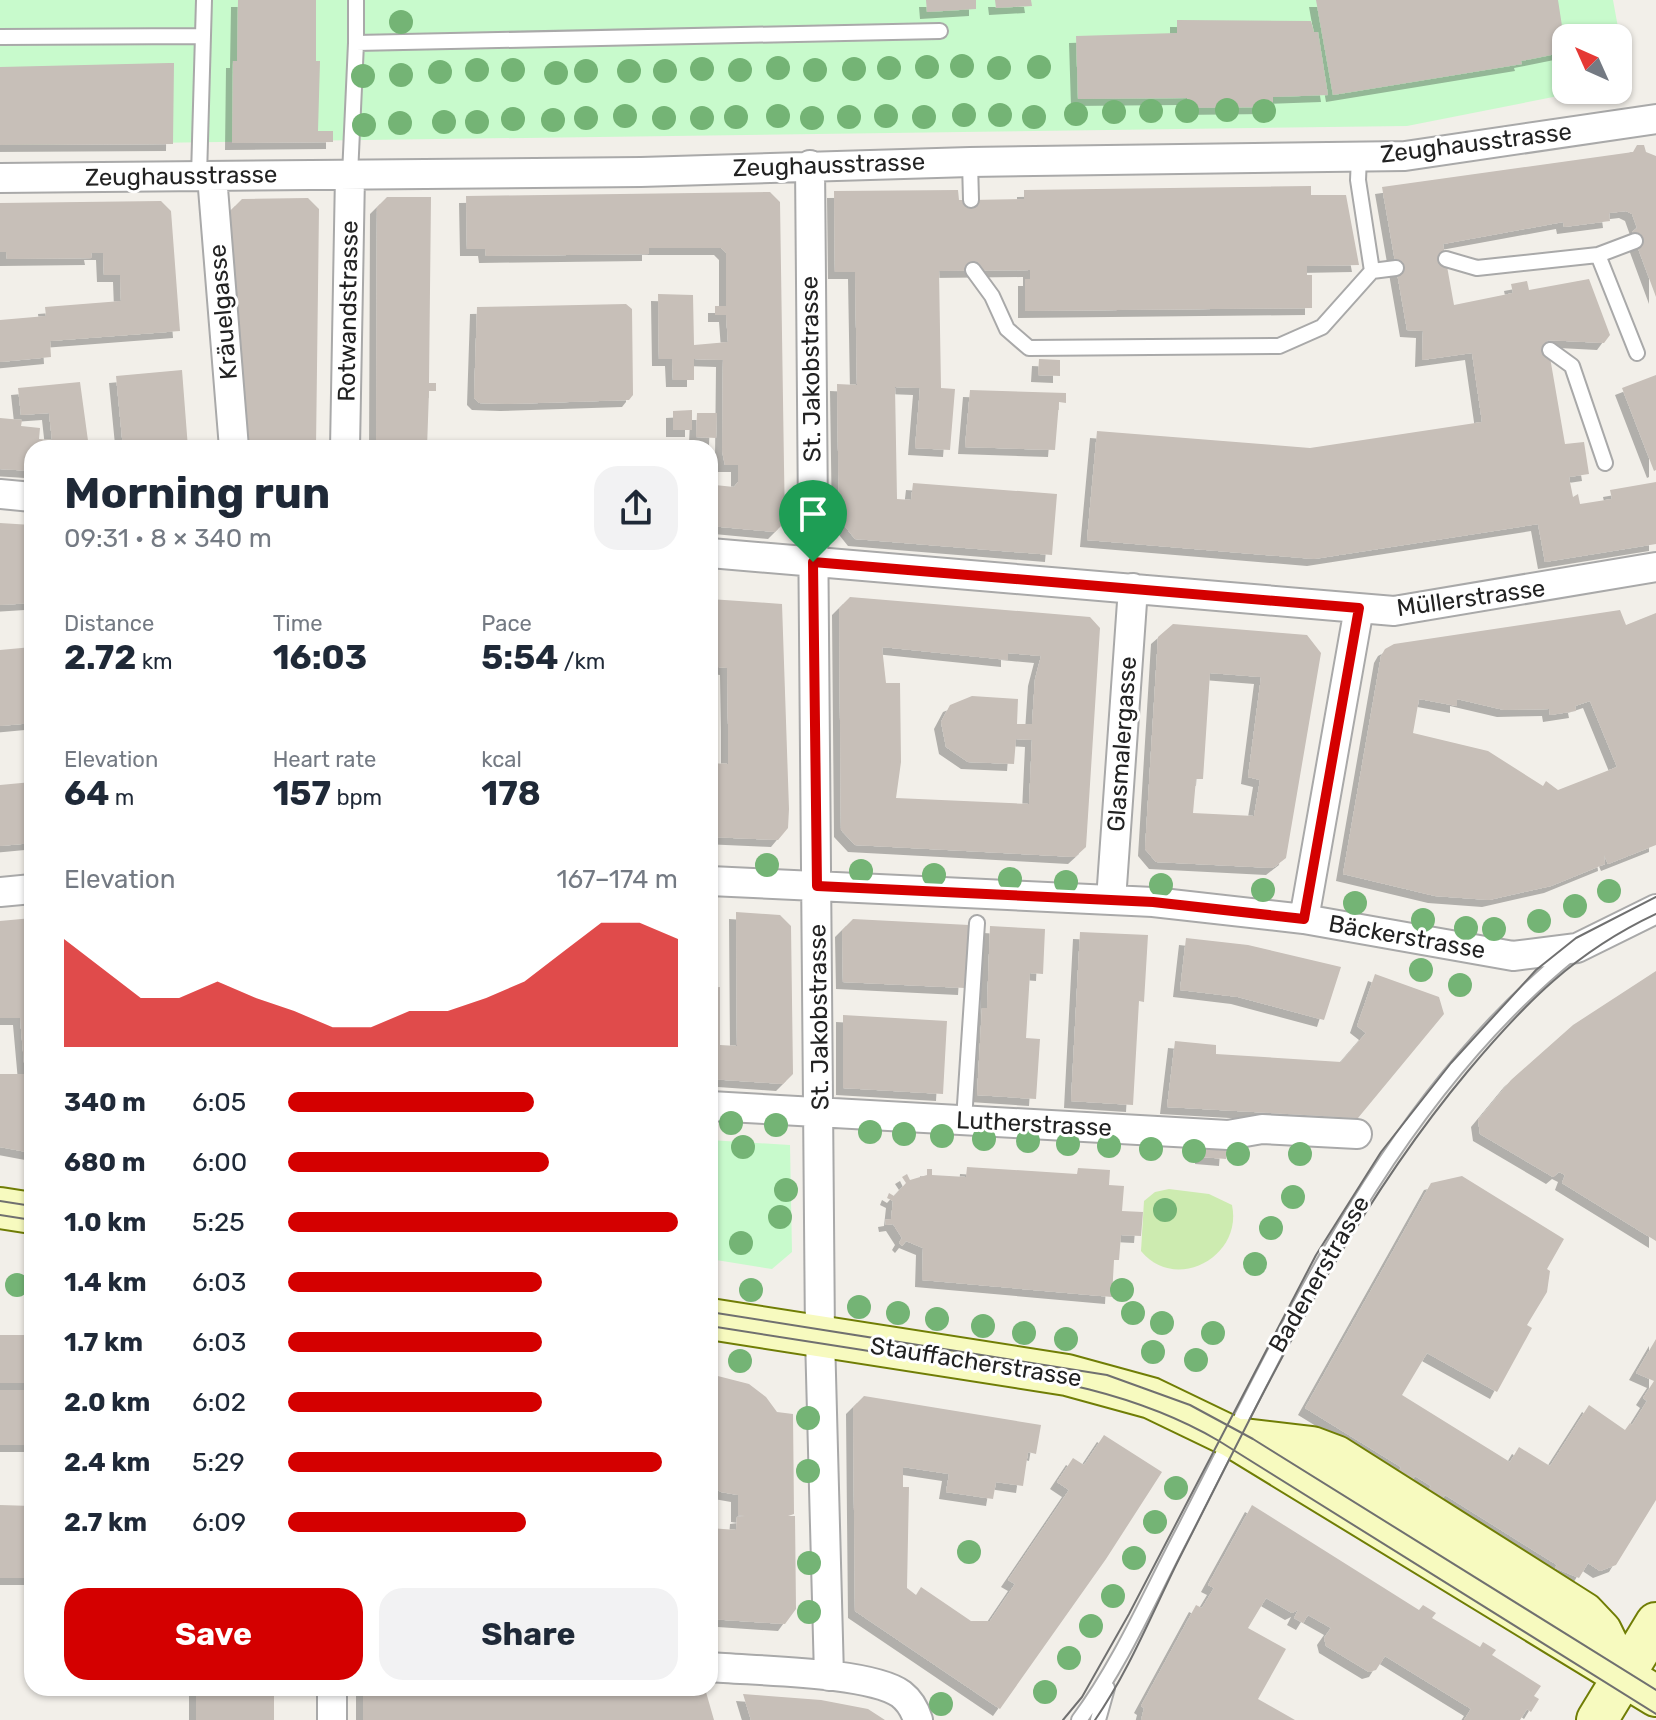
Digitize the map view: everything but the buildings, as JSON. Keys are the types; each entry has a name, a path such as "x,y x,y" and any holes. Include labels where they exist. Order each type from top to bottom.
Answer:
{"street":[{"name":"Zeughausstrasse","path":"0,178 350,175 1405,156 1656,119"},
{"name":"St. Jakobstrasse","path":"810,165 820,1337 829,1676"},
{"name":"Rotwandstrasse","path":"345,440 350,175"},
{"name":"Kräuelgasse","path":"206,176 225,328 233,440"},
{"path":"0,494 24,496"},
{"name":"Müllerstrasse","path":"718,554 1394,611 1656,567"},
{"name":"Glasmalergasse","path":"1111,900 1133,588"},
{"path":"1304,919 1359,608"},
{"name":"Bäckerstrasse","path":"718,881 1111,900 1304,919 1513,956 1577,948"},
{"path":"0,892 24,890"},
{"name":"Badenerstrasse","path":"1577,948 1656,909"},
{"name":"Lutherstrasse","path":"718,1107 1228,1135 1262,1129 1357,1134"},
{"path":"0,1208 24,1212"},
{"name":"Stauffacherstrasse","path":"718,1320 1113,1385 1178,1409 1232,1437 1639,1686"},
{"path":"1597,1720 1639,1686 1656,1623"},
{"path":"718,1668 829,1676 886,1686 903,1695 918,1720"},
{"path":"332,1696 332,1720"}],"lane":[{"path":"204,0 206,176"},
{"path":"350,175 356,0"},
{"path":"356,43 940,31"},
{"path":"0,37 203,36"},
{"path":"1359,157 1358,180 1372,271"},
{"path":"970,162 971,200"},
{"path":"1446,259 1477,268 1598,255 1635,241"},
{"path":"1598,255 1637,353"},
{"path":"973,270 992,296 1007,329 1029,348 1279,346 1322,327 1372,271 1396,268"},
{"path":"1550,350 1572,366 1605,463"},
{"path":"964,1120 977,923"},
{"name":"Badenerstrasse","path":"1079,1720 1112,1669 1312,1282 1388,1158 1482,1040 1544,975 1577,948"},
{"path":"1098,1720 1112,1669"}],"green space":[{"path":"0,0 1613,0 1617,24 1552,24 1552,97 1407,126 0,145"},
{"path":"718,1140 790,1145 792,1252 772,1269 718,1260"},
{"path":"1169,1189 1209,1194 1232,1205 1233,1224 1227,1240 1217,1253 1188,1269 1171,1269 1155,1263 1141,1251 1144,1201 1155,1192"}],"tram line":[{"path":"1063,1720 1082,1697 1129,1614 1316,1255 1381,1152 1451,1063 1536,970 1576,938 1656,897"},
{"path":"1095,1720 1129,1662 1310,1307 1345,1245 1424,1127 1468,1071 1531,1001 1600,945 1656,914"},
{"path":"0,1201 24,1205"},
{"path":"0,1215 24,1219"},
{"path":"718,1313 1107,1375 1190,1405 1253,1439 1656,1690"},
{"path":"718,1327 1048,1380 1152,1409 1219,1441 1656,1714"}],"route":[{"path":"813,562 1359,608 1304,919 1153,902 817,886 813,562"}]}
